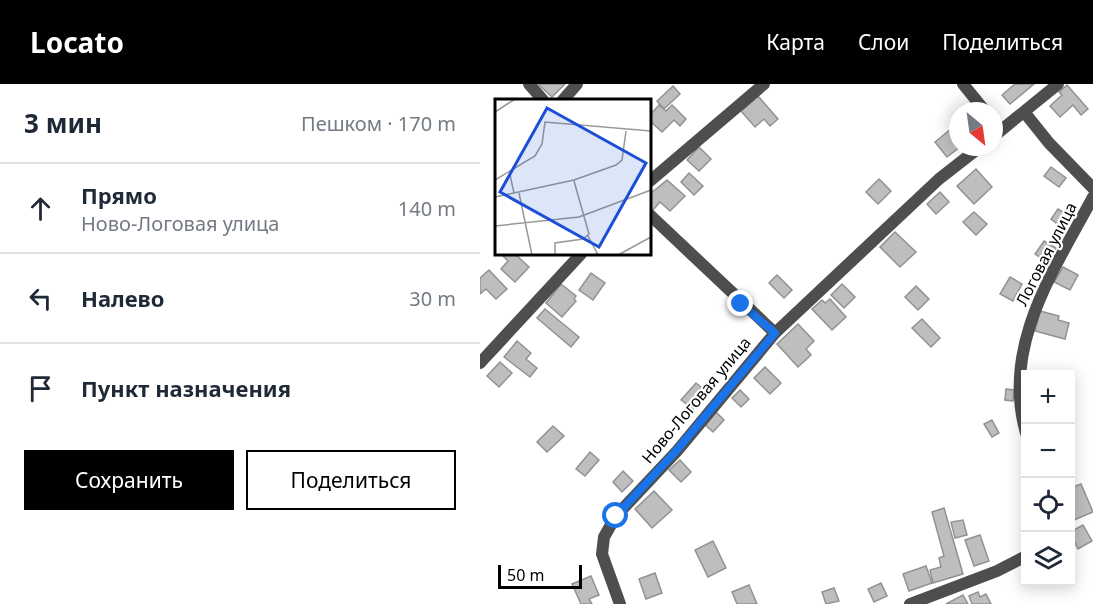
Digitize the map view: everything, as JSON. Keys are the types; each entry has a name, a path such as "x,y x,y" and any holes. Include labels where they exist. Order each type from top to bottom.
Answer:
{"street":[{"path":"530,84 542,99"},
{"path":"564,99 577,84"},
{"path":"651,180 765,84"},
{"path":"963,84 978,102"},
{"path":"1003,126 1024,113 1058,84"},
{"path":"1024,113 1049,143 1093,188"},
{"name":"Ново-Логовая улица","path":"620,604 602,554 604,537 616,516 676,451 775,333 939,179 968,156"},
{"name":"Логовая улица","path":"1024,424 1020,406 1023,342 1039,296 1093,197"},
{"path":"651,216 775,333"},
{"path":"480,363 580,255"},
{"path":"910,604 997,572 1021,559"}],"building":[{"path":"538,84 565,84 552,97"},
{"path":"1015,84 1034,84 1010,104 1002,95"},
{"path":"1067,85 1088,109 1081,115 1073,105 1060,117 1050,106 1062,95 1059,92"},
{"path":"673,86 680,94 664,109 657,101"},
{"path":"758,96 778,119 770,126 764,119 755,127 741,111"},
{"path":"659,105 666,111 672,105 686,119 680,126 674,120 662,132 651,122 651,114"},
{"path":"949,130 949,155 947,157 935,142"},
{"path":"699,147 711,159 699,171 687,160"},
{"path":"1051,167 1066,178 1059,187 1044,176"},
{"path":"976,169 992,187 974,204 957,186"},
{"path":"689,173 703,186 694,195 681,182"},
{"path":"879,179 891,191 878,204 866,192"},
{"path":"667,180 685,196 670,211 660,202 653,210 651,193"},
{"path":"940,192 949,202 936,214 927,204"},
{"path":"1058,209 1069,216 1061,227 1051,219"},
{"path":"974,212 987,224 976,235 963,222"},
{"path":"895,232 916,252 900,267 880,247"},
{"path":"1044,241 1056,248 1047,262 1035,254"},
{"path":"516,255 529,267 515,282 501,269 508,261 503,256"},
{"path":"1063,267 1078,275 1070,290 1054,282"},
{"path":"489,270 507,289 496,299 486,289 480,294 480,278"},
{"path":"591,273 605,283 593,300 579,290"},
{"path":"777,275 792,290 784,298 769,283"},
{"path":"1010,277 1022,284 1013,301 1000,294"},
{"path":"561,284 576,296 574,299 576,301 562,317 546,303"},
{"path":"842,284 855,297 844,308 831,295"},
{"path":"916,286 929,299 918,310 905,297"},
{"path":"830,299 846,317 832,330 812,309 822,300 825,303"},
{"path":"545,309 579,337 571,347 537,318"},
{"path":"1040,311 1059,316 1058,320 1069,323 1065,339 1035,331"},
{"path":"922,319 940,338 931,347 912,328"},
{"path":"798,324 814,341 806,349 811,355 798,367 777,344"},
{"path":"517,341 531,353 526,359 537,368 530,377 504,357"},
{"path":"500,362 512,373 499,387 487,376"},
{"path":"765,367 781,383 770,394 754,378"},
{"path":"696,383 707,392 693,409 681,400"},
{"path":"1006,389 1014,390 1013,401 1005,400"},
{"path":"740,390 749,399 741,407 732,398"},
{"path":"715,411 724,420 713,432 703,423"},
{"path":"992,420 999,433 992,437 984,424"},
{"path":"553,426 564,436 547,452 537,442"},
{"path":"590,452 599,460 585,476 576,469"},
{"path":"680,460 691,472 681,482 669,470"},
{"path":"623,471 633,481 622,492 613,482"},
{"path":"1081,484 1093,512 1075,520 1075,486"},
{"path":"654,491 672,510 652,528 635,509"},
{"path":"944,508 963,574 933,583 930,570 941,567 939,558 944,556 932,512"},
{"path":"963,520 967,535 955,538 951,522"},
{"path":"1083,525 1092,541 1078,549 1075,543 1075,529"},
{"path":"980,535 989,561 974,566 965,540"},
{"path":"713,541 726,568 708,577 695,550"},
{"path":"926,566 932,583 909,591 903,574"},
{"path":"655,573 662,593 646,599 639,579"},
{"path":"591,576 599,595 589,599 592,604 581,604 572,584"},
{"path":"881,583 887,596 874,602 868,589"},
{"path":"749,585 757,604 737,604 732,592"},
{"path":"834,588 839,601 826,604 822,592"},
{"path":"978,592 980,597 986,594 991,604 972,604 969,596"},
{"path":"963,595 968,604 946,604"}],"route":[{"path":"616,516 676,451 775,333 741,304"}]}
